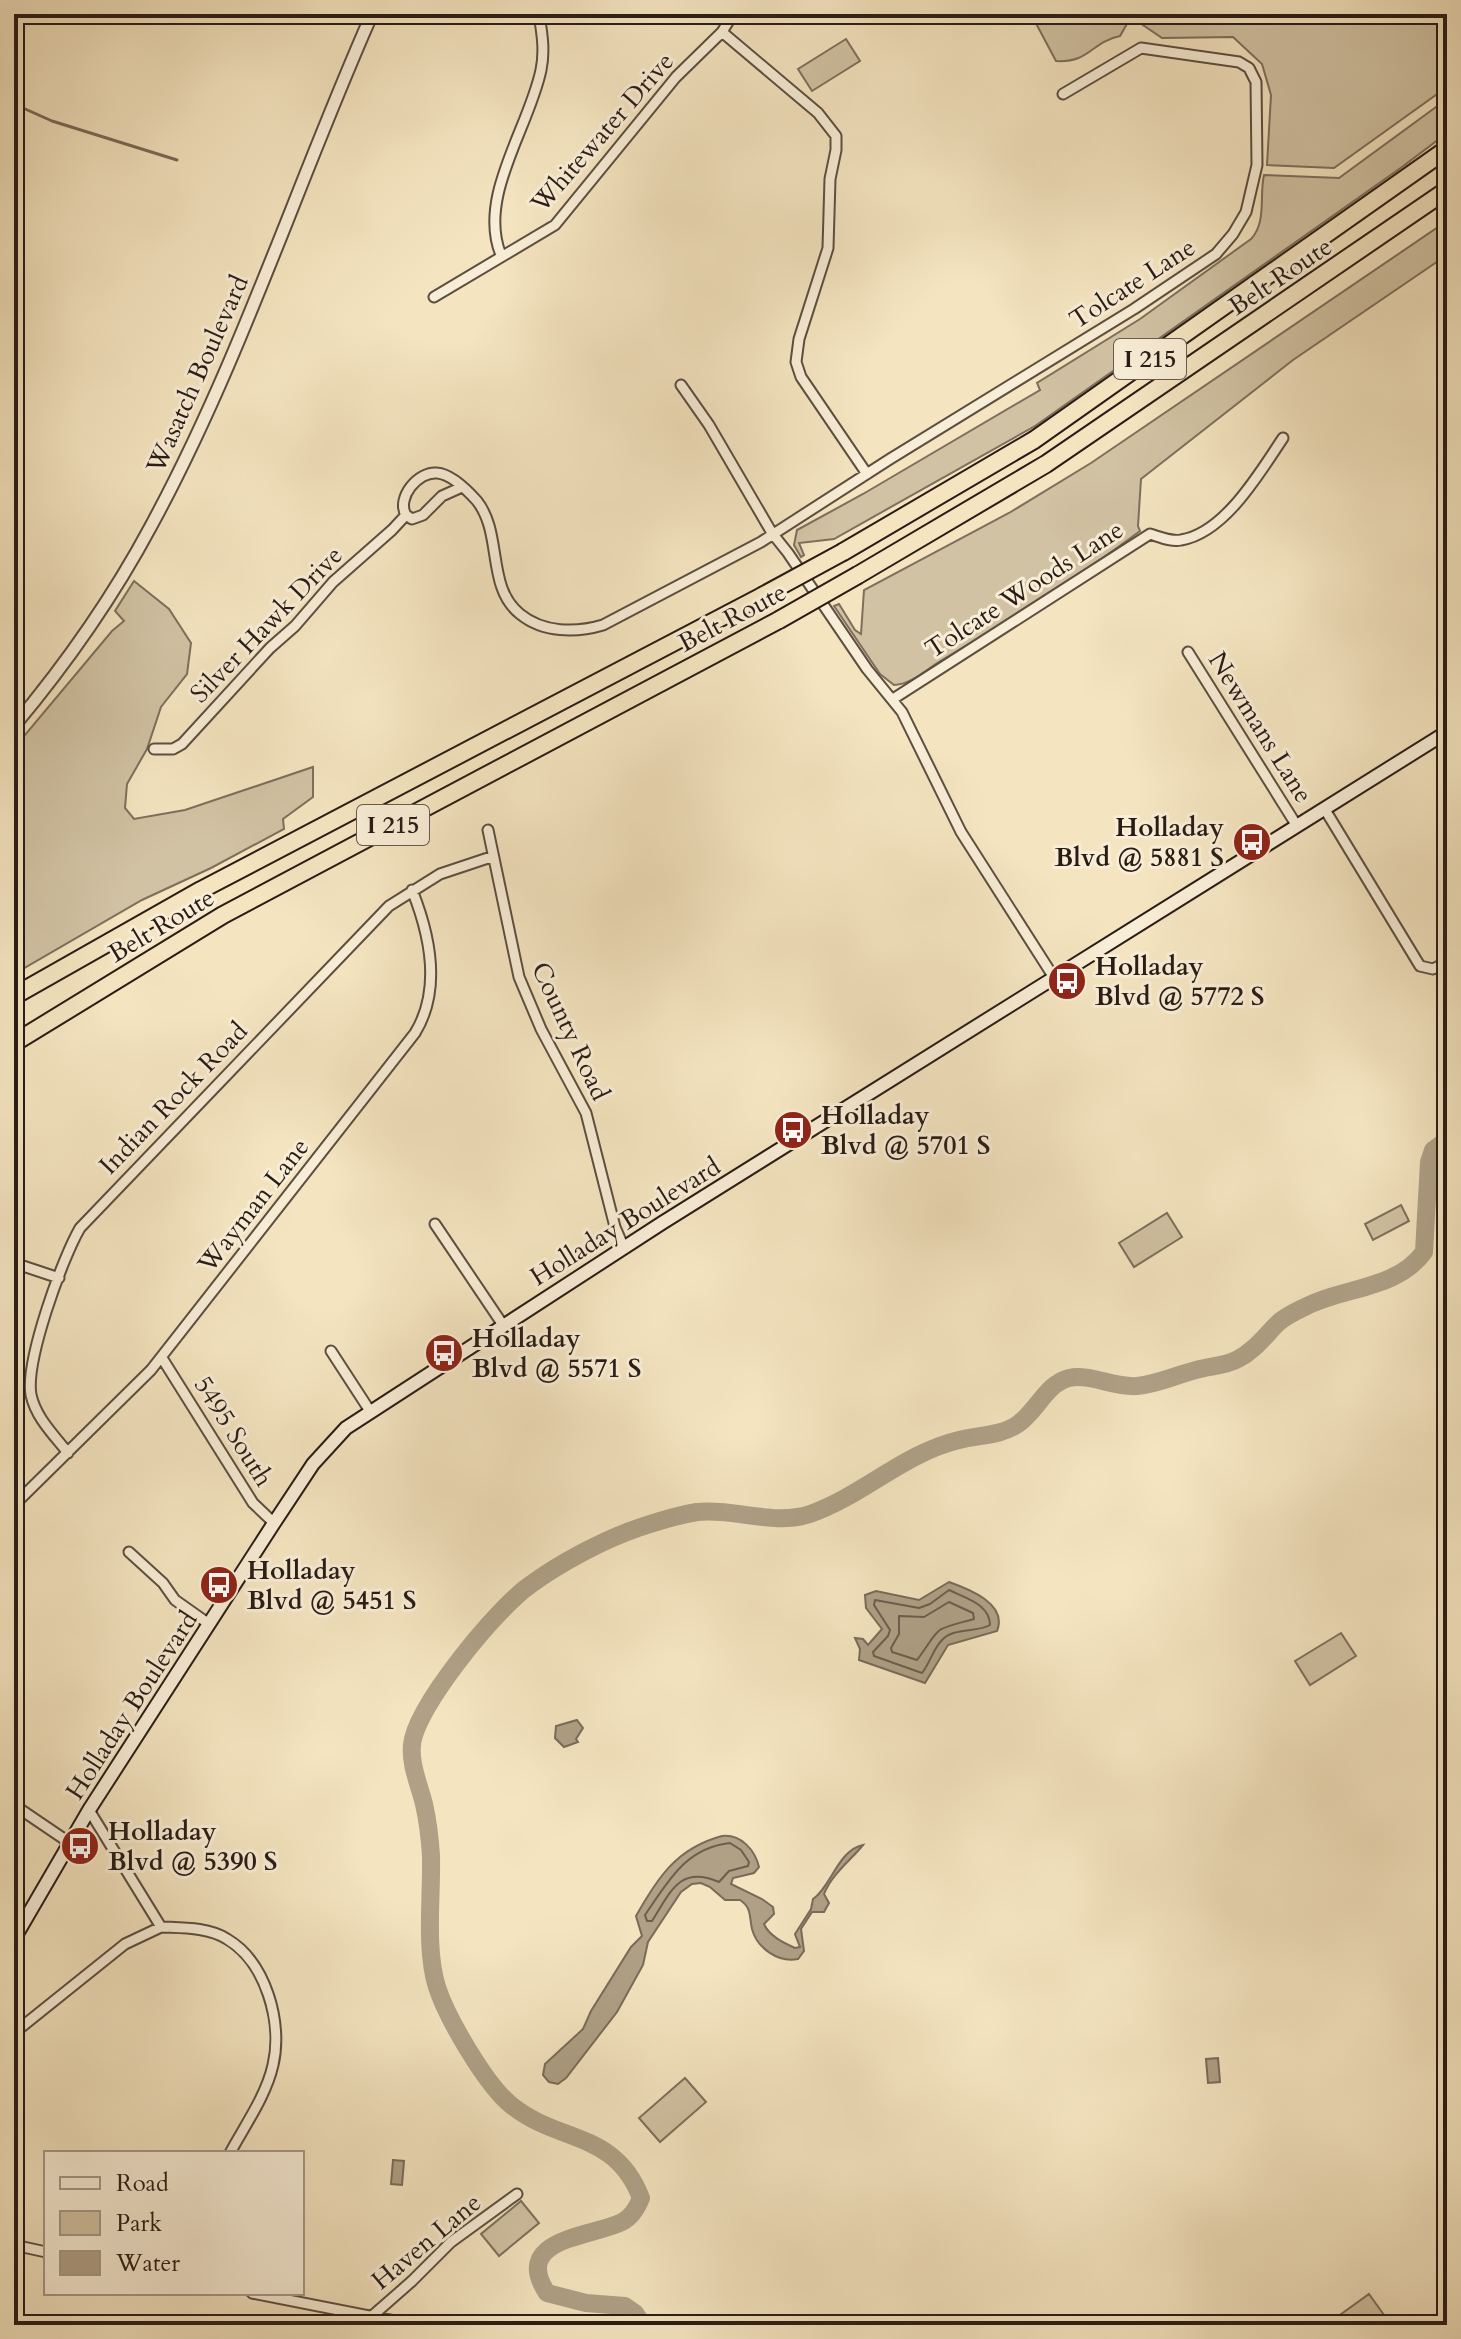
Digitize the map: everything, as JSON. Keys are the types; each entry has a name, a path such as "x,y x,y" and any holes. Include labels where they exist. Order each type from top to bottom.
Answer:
{"highway":[{"name":"Belt Route","path":"14,996 201,890 843,552 1034,440 1447,149"},
{"name":"Belt Route","path":"14,1043 223,915 779,620 1046,464 1447,190"},
{"path":"1374,242 1447,199"}],"main road":[{"name":"Holladay Boulevard","path":"14,1939 89,1810 274,1523 306,1474 346,1428 1053,976 1447,732"}],"street":[{"name":"Wasatch Boulevard","path":"14,726 63,665 99,613 168,495 236,344 372,14"},
{"path":"501,255 494,229 497,200 540,73 543,51 539,14"},
{"name":"Whitewater Drive","path":"434,297 548,230 561,219 676,77 722,32 733,14"},
{"path":"722,32 818,113 836,136 835,164 830,179 828,248 799,339 796,362 801,377 867,474"},
{"name":"Tolcate Lane","path":"772,533 1205,263 1225,244 1246,212 1259,149 1256,82 1245,65 1141,48 1063,94"},
{"path":"681,385 709,425 772,533 912,728 961,832 1053,976"},
{"name":"Tolcate Woods Lane","path":"893,699 1150,534 1182,540 1212,525 1238,502 1283,438"},
{"name":"Silver Hawk Drive","path":"426,474 443,474 462,487 442,496 419,518 412,519 406,515 402,506 404,497 426,474"},
{"path":"462,487 475,499 488,520 499,581 509,603 529,620 560,630 593,628 612,622 761,542 772,533"},
{"name":"Silver Hawk Drive","path":"154,749 173,749 182,744 333,582 406,515"},
{"name":"Newmans Lane","path":"1188,652 1297,826"},
{"path":"1324,808 1420,966 1433,969 1447,962"},
{"name":"County Road","path":"488,830 491,857 521,986 586,1113 615,1227 624,1248"},
{"name":"Indian Rock Road","path":"68,1453 38,1415 30,1387 35,1353 59,1278 71,1244 91,1214 389,906 440,874 491,857"},
{"name":"Wayman Lane","path":"14,1505 162,1358 420,1025 428,1007 432,978 423,923 412,890"},
{"path":"435,1224 503,1325"},
{"path":"14,1263 59,1278"},
{"path":"331,1351 370,1411"},
{"name":"5495 South","path":"162,1358 253,1503 274,1523"},
{"path":"129,1552 163,1583 180,1604 209,1624"},
{"path":"14,1805 70,1843"},
{"path":"89,1810 161,1927"},
{"path":"14,2033 125,1944 161,1927 195,1929 227,1939 254,1965 265,1987 275,2036 274,2062 267,2085 231,2151"},
{"name":"Haven Lane","path":"370,2321 451,2242 517,2194"},
{"path":"14,2245 44,2252"},
{"path":"260,2295 370,2321 415,2325"}],"green space":[{"path":"1031,14 1447,14 1447,87 1334,168 1267,165 1271,95 1262,64 1233,37 1162,38 1131,17 1120,36 1084,56 1056,61"},
{"path":"846,39 860,61 812,91 798,69"},
{"path":"1447,99 1447,133 1402,167 1035,426 834,539 799,543 804,555 801,557 794,545 797,530 1040,390 1037,383 1140,319 1251,239 1261,217 1264,175 1339,178"},
{"path":"1447,221 1447,255 1293,360 1141,479 1140,531 1043,598 913,679 894,685 880,674 834,606 839,604 855,630 861,634 864,590 1009,513 1091,463"},
{"path":"134,581 169,609 191,643 187,674 161,707 147,749 127,784 125,808 134,819 185,810 313,767 313,797 283,819 284,829 142,900 14,974 14,748 112,631 124,621 115,611"},
{"path":"1401,1205 1409,1221 1373,1240 1365,1224"},
{"path":"1167,1213 1182,1237 1134,1267 1119,1243"},
{"path":"1341,1633 1356,1656 1310,1685 1295,1661"},
{"path":"685,2078 706,2102 660,2142 639,2118"},
{"path":"521,2201 539,2223 499,2256 481,2234"},
{"path":"1369,2294 1384,2315 1369,2325 1326,2325"}],"water":[{"path":"949,1582 976,1593 992,1605 999,1621 997,1631 948,1645 925,1683 859,1660 860,1649 855,1638 863,1639 868,1645 882,1629 866,1608 865,1595 876,1591 919,1600"},
{"path":"577,1720 583,1728 576,1739 578,1742 564,1747 555,1738 556,1726"},
{"path":"722,1836 746,1844 759,1867 754,1873 733,1878 731,1884 773,1907 774,1914 764,1924 766,1928 773,1936 795,1948 800,1947 795,1934 811,1909 813,1899 847,1854 863,1845 827,1887 824,1894 829,1903 824,1912 812,1912 801,1929 804,1951 798,1959 783,1959 763,1948 752,1929 748,1909 740,1900 725,1900 701,1883 692,1884 681,1892 648,1942 643,1965 617,2012 566,2078 558,2084 549,2082 543,2075 545,2064 583,2029 631,1947 642,1936 636,1916 652,1889 681,1856 706,1841"},
{"path":"1218,2058 1220,2082 1208,2083 1206,2059"},
{"path":"393,2160 404,2161 402,2185 391,2184"}],"waterway":[{"path":"14,104 52,121 177,160"},
{"path":"643,2325 635,2313 625,2306 586,2303 547,2293 539,2275 539,2261 547,2250 560,2242 622,2222 631,2215 641,2198 630,2176 601,2149 529,2117 511,2105 468,2050 437,1987 430,1940 431,1856 412,1745 427,1707 442,1683 479,1635 530,1585 582,1553 625,1533 697,1512 768,1518 810,1514 939,1446 1011,1428 1061,1381 1085,1377 1137,1386 1228,1363 1249,1352 1280,1321 1295,1312 1400,1273 1424,1252 1429,1162 1433,1150 1447,1140"}],"place":[{"name":"Holladay Blvd @ 5881 S","path":"1252,842"},
{"name":"Holladay Blvd @ 5772 S","path":"1067,981"},
{"name":"Holladay Blvd @ 5701 S","path":"793,1130"},
{"name":"Holladay Blvd @ 5571 S","path":"444,1353"},
{"name":"Holladay Blvd @ 5451 S","path":"219,1585"},
{"name":"Holladay Blvd @ 5390 S","path":"80,1846"}]}
